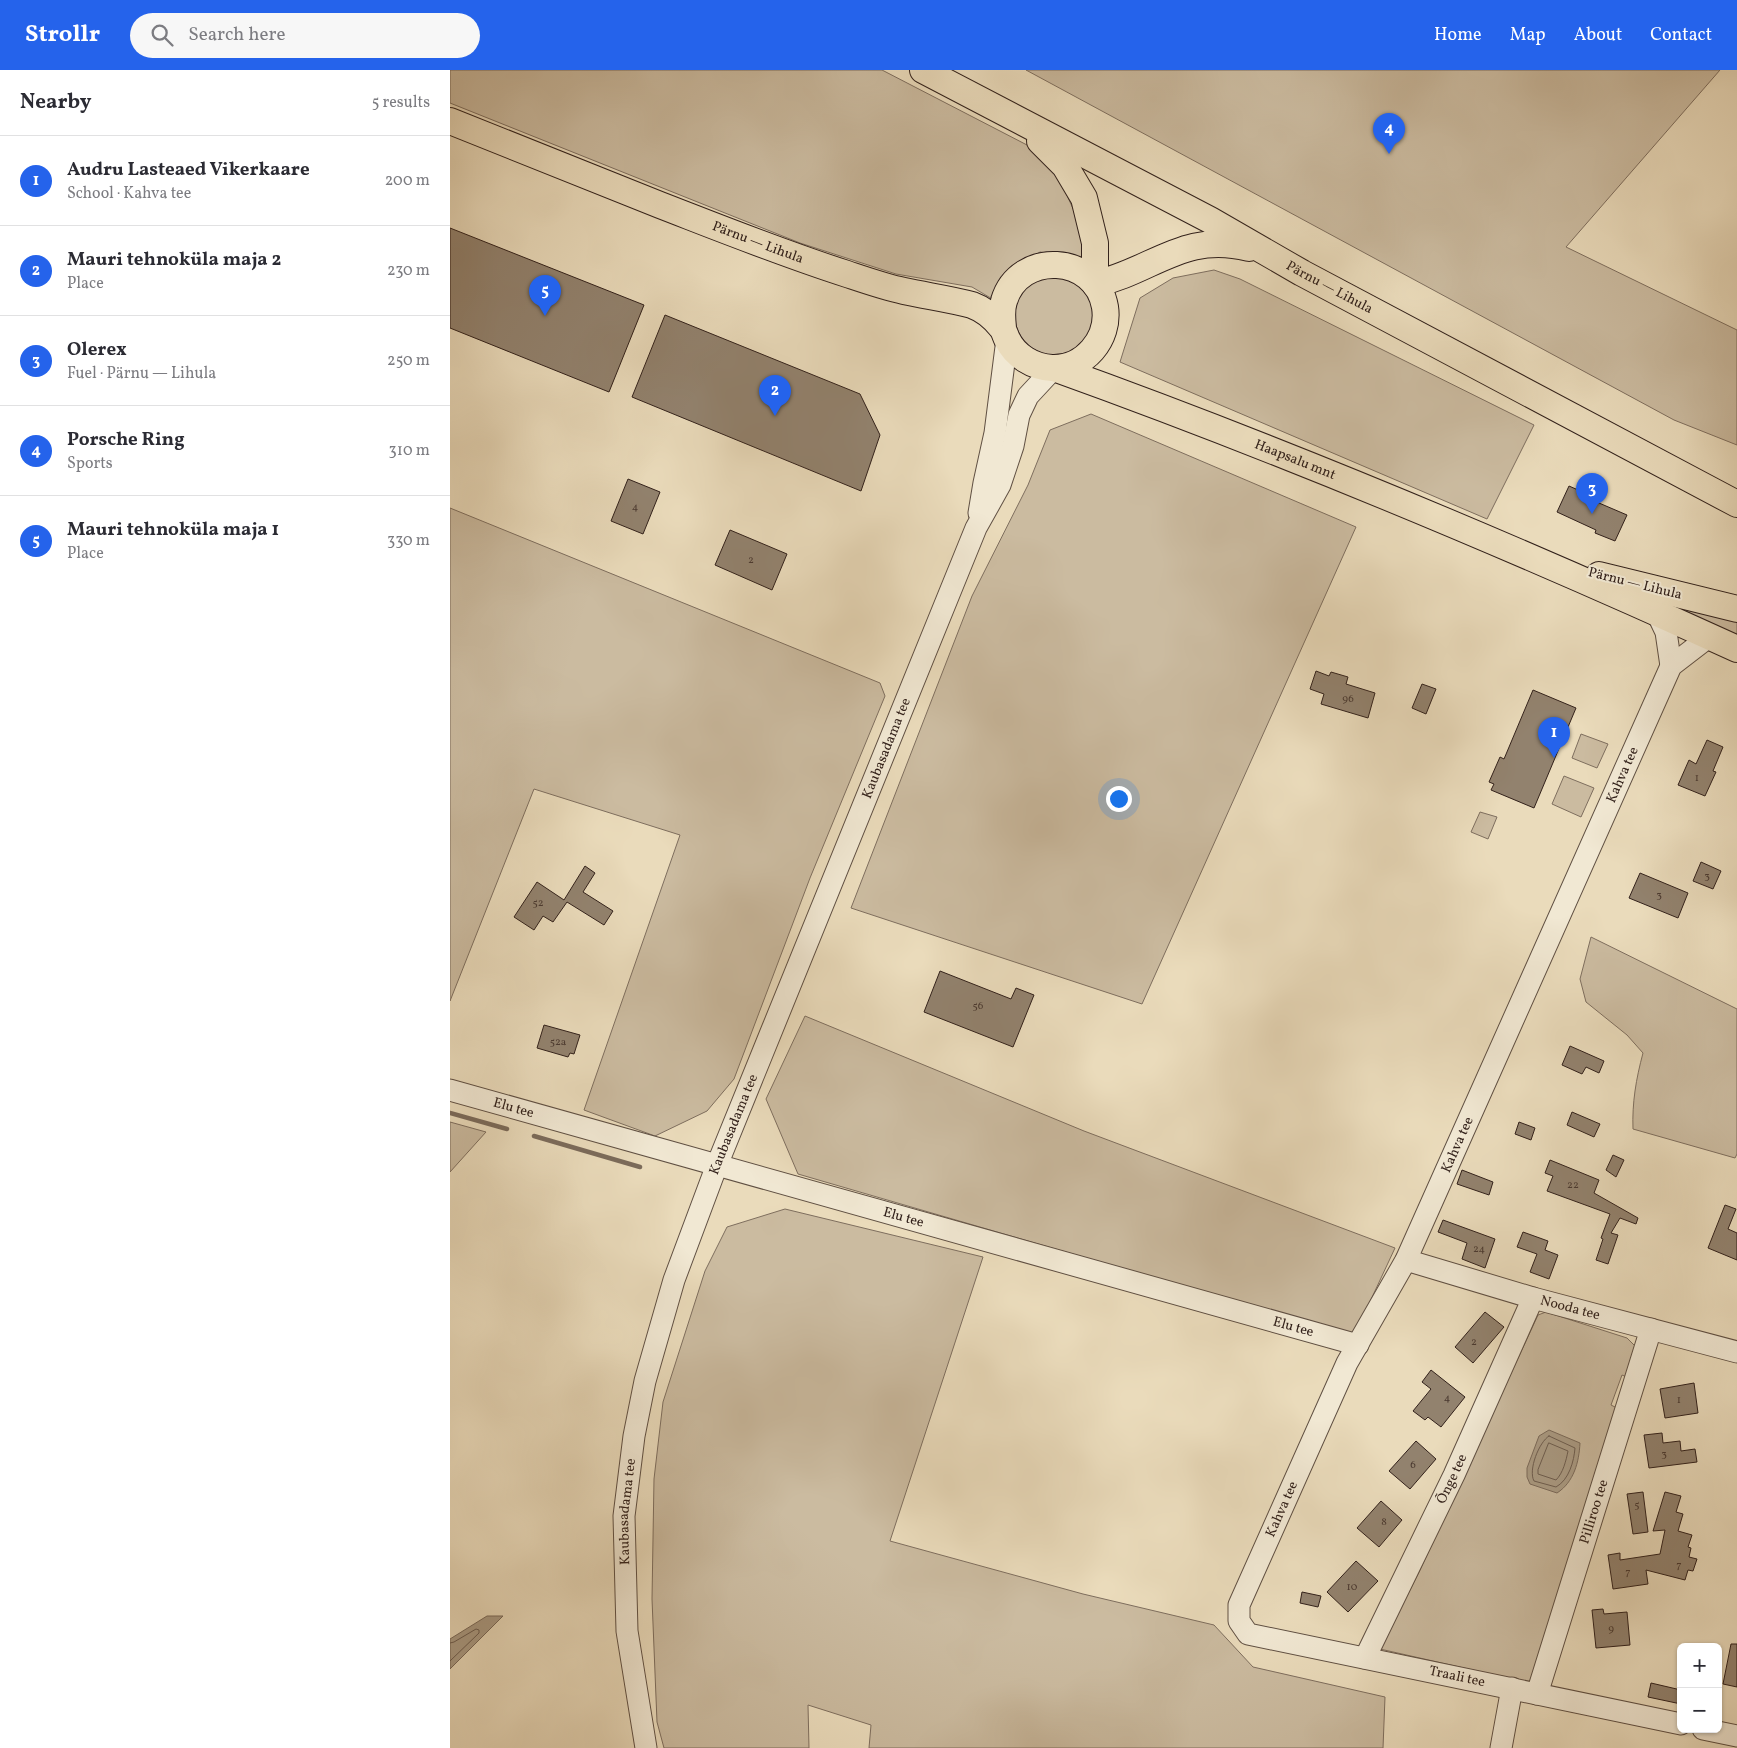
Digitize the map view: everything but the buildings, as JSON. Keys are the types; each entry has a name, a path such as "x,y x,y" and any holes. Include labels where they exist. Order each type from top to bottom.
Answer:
{"main road":[{"name":"Pärnu — Lihula","path":"923,70 1210,220 1302,273 1737,504"},
{"path":"1017,120 1065,166 1084,198 1095,243 1094,284"},
{"name":"Pärnu — Lihula","path":"450,121 730,232 845,274 902,291 979,308 1005,334 1021,356 1033,364 1054,368"},
{"path":"1094,284 1111,280 1166,256 1204,244 1236,245 1269,254"},
{"path":"1005,334 1002,310 1008,290 1018,278 1031,269 1052,264 1068,266 1081,272 1094,284 1101,294 1105,310 1104,327 1100,338 1088,355 1078,362 1054,368"},
{"name":"Haapsalu mnt","path":"1054,368 1123,393 1370,490 1533,560"},
{"name":"Pärnu — Lihula","path":"1533,560 1737,609"},
{"path":"1533,560 1737,649"}],"street":[{"name":"Kaubasadama tee","path":"976,528 995,433 1005,334"},
{"name":"Kaubasadama tee","path":"646,1748 627,1631 624,1516 633,1445 645,1381 672,1290 717,1165 976,528 1000,485 1013,446 1020,414 1028,396 1054,368"},
{"path":"1657,613 1666,632 1671,666"},
{"name":"Kahva tee","path":"1239,1621 1239,1605 1343,1372 1406,1260 1671,666 1710,636"},
{"name":"Elu tee","path":"450,1090 1358,1345"},
{"name":"Nooda tee","path":"1406,1260 1534,1298 1737,1352"},
{"name":"Õnge tee","path":"1365,1658 1454,1475 1534,1298"},
{"name":"Pilliroo tee","path":"1537,1694 1651,1329"},
{"name":"Traali tee","path":"1239,1621 1248,1634 1677,1723"},
{"path":"1501,1748 1512,1688"},
{"path":"1722,1733 1737,1736"}],"shaded area":[{"path":"450,70 882,70 1027,145 1060,180 1080,224 1084,258 1040,252 1013,268 994,300 972,287 896,274 800,243 450,103"},
{"path":"1026,70 1720,70 1566,247 1737,330 1737,445 1674,420"},
{"path":"1214,270 1240,279 1534,425 1487,519 1120,362 1140,298 1173,278"},
{"path":"1046,274 1080,281 1096,305 1088,341 1063,355 1042,353 1032,348 1024,341 1015,321 1018,299 1024,289"},
{"path":"1091,414 1356,527 1142,1004 851,908 972,596 1028,485 1050,430"},
{"path":"450,508 880,683 885,696 810,878 734,1079 707,1111 655,1136 584,1110 680,835 534,789 450,1001"},
{"path":"1657,600 1737,620 1737,637"},
{"path":"1581,734 1608,744 1597,768 1572,758"},
{"path":"1564,776 1594,788 1581,817 1552,804"},
{"path":"1480,812 1497,817 1488,839 1471,832"},
{"path":"1591,937 1737,1009 1737,1154 1735,1158 1633,1129 1635,1091 1643,1053 1627,1035 1586,1002 1580,979"},
{"path":"805,1016 1084,1131 1395,1248 1354,1336 798,1174 766,1099"},
{"path":"450,1122 486,1132 450,1172"},
{"path":"785,1209 983,1257 890,1541 1083,1594 1214,1625 1253,1667 1385,1697 1383,1748 869,1748 871,1725 808,1705 809,1748 664,1748 657,1722 652,1599 654,1479 663,1402 705,1271 727,1227"},
{"path":"1546,1312 1627,1338 1636,1347 1629,1378 1622,1375 1611,1405 1619,1409 1530,1683 1380,1649 1419,1572 1538,1315"}],"water":[{"path":"1549,1430 1580,1443 1575,1471 1568,1483 1557,1493 1530,1484 1527,1477 1527,1468 1539,1436"},
{"path":"487,1616 503,1616 450,1669 450,1639"}],"waterway":[{"path":"450,1113 507,1129"},
{"path":"534,1136 640,1167"}],"place":[{"name":"Porsche Ring","path":"1389,154"},
{"name":"Mauri tehnoküla maja 1","path":"545,316"},
{"name":"Mauri tehnoküla maja 2","path":"775,416"},
{"name":"Olerex","path":"1592,514"},
{"name":"Audru Lasteaed Vikerkaare","path":"1554,758"}]}
